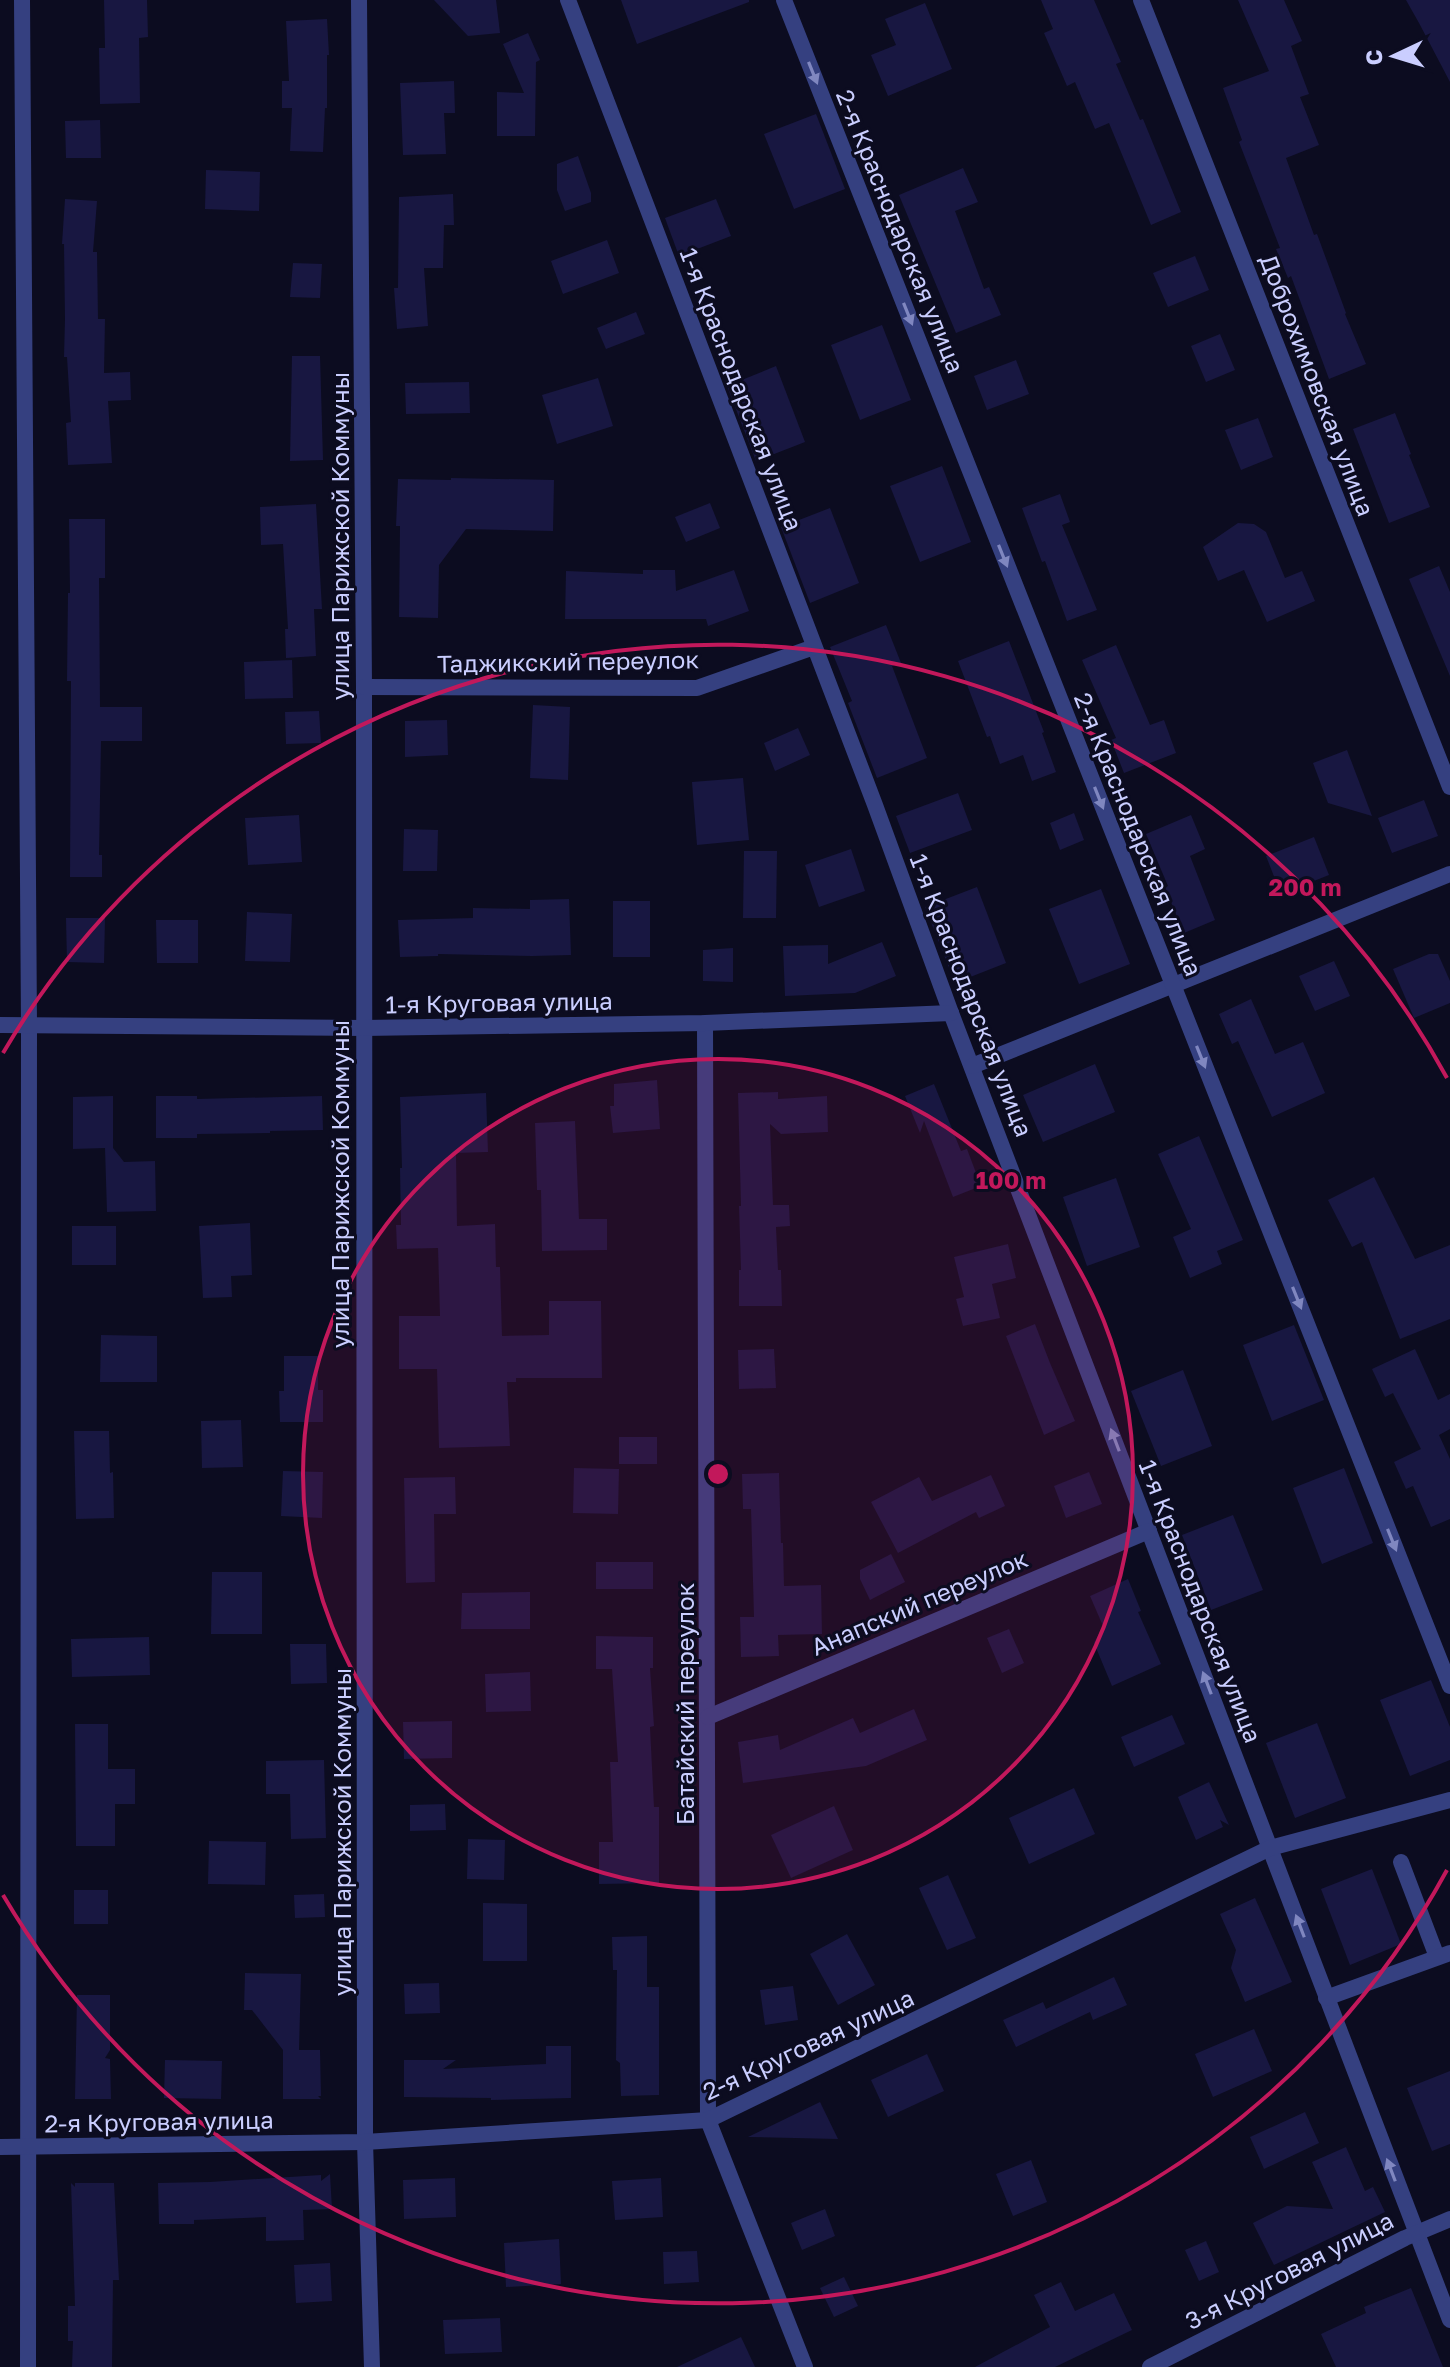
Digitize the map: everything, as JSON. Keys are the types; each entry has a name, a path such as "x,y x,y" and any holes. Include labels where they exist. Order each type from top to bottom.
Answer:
{"street":[{"path":"22,0 29,1025 28,2367"},
{"name":"улица Парижской Коммуны","path":"359,0 364,687 365,2142 372,2367"},
{"name":"1-я Краснодарская улица","path":"568,0 1450,2320"},
{"name":"2-я Краснодарская улица","path":"784,0 1450,1686"},
{"name":"Доброхимовская улица","path":"1141,0 1450,787"},
{"name":"Таджикский переулок","path":"364,687 697,688 814,647"},
{"path":"972,1066 1450,874"},
{"name":"1-я Круговая улица","path":"0,1025 363,1028 705,1023 951,1013"},
{"name":"Батайский переулок","path":"705,1023 708,2120 805,2367"},
{"name":"Анапский переулок","path":"708,1717 1149,1531"},
{"name":"2-я Круговая улица","path":"0,2147 365,2142 708,2120 1270,1848 1450,1800"},
{"path":"1326,1998 1444,1955 1401,1862"},
{"name":"3-я Круговая улица","path":"1150,2367 1415,2233 1450,2219"}],"building":[{"path":"104,0 147,0 148,37 139,38 140,103 100,104 99,48 105,48"},
{"path":"434,0 496,0 500,33 468,36"},
{"path":"621,0 749,0 749,2 637,44"},
{"path":"1041,0 1094,0 1121,62 1116,64 1140,120 1143,119 1181,212 1151,225 1109,123 1095,129 1075,82 1067,86 1044,33 1053,29"},
{"path":"1238,0 1284,0 1302,41 1291,46 1309,94 1300,97 1319,145 1286,158 1366,364 1329,379 1291,276 1288,278 1276,249 1280,248 1239,142 1242,140 1223,88 1269,71"},
{"path":"1406,0 1450,0 1450,82 1419,23"},
{"path":"925,3 952,69 888,96 871,55 896,45 885,19"},
{"path":"327,19 329,55 323,152 290,151 292,108 282,108 282,81 289,81 286,21"},
{"path":"528,33 540,60 536,62 535,136 497,136 497,92 524,93 503,44"},
{"path":"454,81 455,113 444,113 446,154 403,155 400,83"},
{"path":"816,114 845,189 794,209 764,134"},
{"path":"100,120 101,158 66,158 65,121"},
{"path":"578,156 591,193 591,202 565,211 557,190 557,164"},
{"path":"963,168 978,202 955,211 984,289 989,287 1001,315 956,333 899,195"},
{"path":"206,170 260,172 259,211 205,209"},
{"path":"453,194 454,225 444,225 443,268 424,268 428,326 397,329 394,288 398,288 399,197"},
{"path":"65,199 97,201 93,252 97,252 98,319 105,319 104,373 130,372 131,400 108,401 112,463 68,465 66,423 71,422 67,357 64,357 62,244"},
{"path":"716,199 731,236 679,256 665,218"},
{"path":"607,240 619,273 563,294 551,261"},
{"path":"1195,256 1209,290 1168,307 1153,273"},
{"path":"293,263 322,264 320,298 290,297"},
{"path":"636,312 645,334 606,349 597,328"},
{"path":"882,325 911,400 860,420 831,345"},
{"path":"1220,334 1235,370 1206,382 1191,346"},
{"path":"292,356 320,356 323,460 290,461"},
{"path":"1016,360 1029,394 987,410 974,376"},
{"path":"776,366 805,442 756,461 727,386"},
{"path":"598,378 613,426 557,444 542,395"},
{"path":"469,382 470,413 406,414 405,383"},
{"path":"1395,413 1430,507 1389,523 1353,429"},
{"path":"1258,418 1273,457 1241,470 1225,430"},
{"path":"942,466 971,542 920,562 890,486"},
{"path":"398,479 554,480 553,531 466,529 439,565 438,618 399,617"},
{"path":"1060,494 1070,522 1062,525 1097,610 1067,621 1022,508"},
{"path":"710,503 720,528 686,542 675,517"},
{"path":"316,504 322,609 314,609 316,656 286,658 285,629 288,629 283,544 261,545 260,507"},
{"path":"830,508 859,583 810,603 781,527"},
{"path":"69,519 105,519 105,578 99,578 100,707 142,707 142,741 101,741 99,855 102,855 102,877 70,877 71,681 67,681"},
{"path":"1238,523 1254,524 1266,532 1285,578 1302,571 1315,601 1267,622 1244,570 1218,581 1203,547"},
{"path":"1439,566 1450,592 1450,676 1409,579"},
{"path":"643,570 675,570 676,591 734,570 749,611 708,626 706,619 565,619 566,571 643,574"},
{"path":"886,625 901,663 892,666 927,758 877,778 848,703 852,701 830,647"},
{"path":"1009,641 1056,772 1032,781 1023,755 1000,764 958,661"},
{"path":"1116,645 1150,725 1164,720 1176,753 1124,773 1111,740 1116,738 1082,660"},
{"path":"292,660 293,698 245,699 244,662"},
{"path":"533,705 570,707 568,780 530,778"},
{"path":"319,711 321,743 286,744 285,712"},
{"path":"447,720 448,755 405,757 405,721"},
{"path":"798,728 810,755 775,771 764,743"},
{"path":"1347,750 1372,816 1328,803 1313,763"},
{"path":"743,778 749,840 697,845 692,782"},
{"path":"958,793 972,830 910,853 896,816"},
{"path":"1424,800 1438,836 1392,853 1378,818"},
{"path":"1074,813 1084,840 1060,850 1050,823"},
{"path":"299,815 302,862 248,865 245,818"},
{"path":"1191,815 1205,849 1190,856 1215,920 1184,933 1146,834"},
{"path":"404,829 438,830 437,871 403,871"},
{"path":"1314,837 1329,875 1281,894 1266,856"},
{"path":"851,849 865,891 819,907 805,865"},
{"path":"744,851 777,851 776,918 743,918"},
{"path":"977,887 1006,963 955,983 925,907"},
{"path":"1101,889 1130,964 1079,984 1049,909"},
{"path":"569,899 571,955 438,954 400,957 398,920 473,918 473,908 530,909 530,900"},
{"path":"613,901 650,901 650,957 613,957"},
{"path":"247,912 292,914 290,962 245,961"},
{"path":"66,918 105,918 104,963 67,962"},
{"path":"156,920 198,920 198,963 157,963"},
{"path":"882,942 896,976 855,993 785,996 783,946 828,945 828,964"},
{"path":"733,948 733,982 703,981 703,950"},
{"path":"1429,954 1438,954 1450,981 1450,1003 1414,1018 1393,969"},
{"path":"1334,961 1350,996 1315,1011 1299,976"},
{"path":"1251,999 1275,1054 1303,1042 1325,1093 1272,1117 1238,1041 1232,1044 1219,1014"},
{"path":"1095,1064 1115,1112 1043,1142 1023,1095"},
{"path":"657,1080 660,1129 613,1133 610,1106 614,1106 614,1084"},
{"path":"934,1084 961,1151 967,1149 981,1186 953,1197 924,1121 920,1133 905,1096"},
{"path":"778,1092 778,1099 827,1096 828,1132 781,1134 770,1124 773,1205 789,1205 790,1226 776,1227 782,1306 739,1306 741,1206 738,1093"},
{"path":"486,1093 488,1152 456,1153 457,1226 495,1224 502,1336 549,1335 549,1301 601,1301 602,1378 516,1378 516,1382 507,1382 510,1446 439,1448 437,1369 399,1369 399,1316 440,1316 438,1248 397,1249 396,1225 401,1225 400,1097"},
{"path":"113,1096 113,1148 124,1162 155,1161 156,1211 107,1212 105,1148 73,1149 73,1097"},
{"path":"156,1096 197,1096 197,1099 322,1096 323,1130 156,1138"},
{"path":"575,1121 579,1219 607,1219 607,1250 542,1251 535,1123"},
{"path":"1199,1136 1243,1240 1217,1251 1222,1264 1190,1278 1173,1237 1191,1229 1158,1154"},
{"path":"1374,1177 1415,1259 1450,1245 1450,1319 1400,1339 1362,1242 1352,1247 1328,1200"},
{"path":"1116,1178 1140,1247 1087,1266 1063,1197"},
{"path":"250,1223 252,1275 231,1276 232,1297 203,1298 199,1226"},
{"path":"72,1226 116,1226 116,1265 72,1265"},
{"path":"1008,1244 1016,1278 992,1284 1000,1318 963,1326 956,1299 964,1297 954,1257"},
{"path":"1035,1324 1075,1421 1044,1435 1006,1336"},
{"path":"1294,1325 1324,1400 1272,1421 1243,1345"},
{"path":"101,1335 157,1336 157,1382 100,1382"},
{"path":"774,1349 776,1388 739,1389 738,1350"},
{"path":"1415,1349 1438,1400 1450,1394 1450,1429 1439,1435 1450,1459 1450,1519 1431,1527 1413,1486 1406,1489 1394,1462 1421,1449 1393,1393 1385,1397 1372,1369"},
{"path":"284,1356 318,1356 318,1390 323,1390 323,1422 280,1422 279,1391 284,1391"},
{"path":"1183,1370 1212,1446 1161,1466 1131,1391"},
{"path":"241,1420 243,1467 202,1468 201,1421"},
{"path":"74,1431 109,1431 114,1518 76,1519"},
{"path":"619,1437 657,1437 657,1464 619,1464"},
{"path":"574,1468 619,1469 618,1514 573,1513"},
{"path":"1344,1468 1373,1543 1322,1564 1293,1488"},
{"path":"283,1471 323,1472 322,1518 281,1516"},
{"path":"1089,1472 1102,1504 1066,1518 1054,1486"},
{"path":"779,1473 784,1586 821,1585 822,1634 778,1635 779,1656 741,1657 740,1617 754,1617 751,1509 743,1509 742,1474"},
{"path":"991,1475 1005,1506 979,1518 976,1512 898,1553 871,1502 919,1477 932,1501"},
{"path":"455,1477 456,1514 434,1514 435,1582 406,1583 404,1478"},
{"path":"1233,1515 1263,1590 1211,1610 1182,1535"},
{"path":"891,1554 905,1582 870,1600 860,1579 860,1570"},
{"path":"596,1562 653,1562 653,1589 596,1589"},
{"path":"212,1572 262,1572 262,1634 211,1634"},
{"path":"1128,1579 1141,1611 1138,1612 1161,1664 1112,1686 1094,1643 1103,1626 1090,1596"},
{"path":"530,1592 530,1629 461,1629 462,1593"},
{"path":"1009,1629 1024,1663 1002,1673 987,1638"},
{"path":"596,1636 653,1637 653,1668 650,1668 654,1726 650,1727 654,1807 659,1807 659,1883 599,1884 599,1842 613,1842 610,1762 618,1762 612,1669 596,1669"},
{"path":"149,1637 150,1675 72,1677 71,1639"},
{"path":"290,1644 326,1644 327,1683 291,1684"},
{"path":"530,1672 531,1711 486,1712 485,1674"},
{"path":"1431,1680 1450,1727 1450,1760 1410,1776 1380,1700"},
{"path":"914,1709 927,1740 866,1766 743,1783 738,1742 778,1735 780,1750 853,1718 860,1733"},
{"path":"1172,1715 1185,1744 1134,1767 1121,1737"},
{"path":"452,1721 452,1758 404,1759 403,1722"},
{"path":"1317,1723 1346,1798 1295,1818 1266,1743"},
{"path":"75,1724 108,1724 108,1769 135,1769 135,1804 115,1804 115,1846 76,1846"},
{"path":"324,1760 326,1838 291,1839 290,1794 266,1794 266,1761"},
{"path":"1209,1782 1229,1825 1220,1820 1223,1827 1196,1840 1178,1797"},
{"path":"1074,1788 1095,1834 1029,1864 1009,1818"},
{"path":"445,1804 446,1830 410,1831 410,1805"},
{"path":"834,1806 853,1850 791,1878 771,1835"},
{"path":"468,1839 505,1840 504,1880 467,1879"},
{"path":"209,1841 266,1842 265,1885 208,1884"},
{"path":"1372,1869 1401,1944 1350,1965 1321,1889"},
{"path":"948,1875 976,1938 947,1950 919,1888"},
{"path":"74,1890 108,1890 108,1924 74,1924"},
{"path":"324,1894 325,1917 295,1918 294,1895"},
{"path":"1255,1898 1292,1982 1245,2002 1231,1968 1236,1950 1220,1914"},
{"path":"483,1903 527,1904 527,1961 483,1961"},
{"path":"847,1934 875,1985 838,2005 810,1954"},
{"path":"647,1936 647,1987 659,1987 659,2095 621,2096 620,2063 616,2060 617,1970 613,1970 612,1937"},
{"path":"245,1973 301,1974 299,2050 320,2050 321,2096 318,2096 321,2099 283,2099 283,2050 252,2010 244,2010"},
{"path":"1114,1977 1127,2005 1093,2020 1090,2012 1016,2047 1003,2020 1043,2002 1046,2009"},
{"path":"439,1983 440,2013 405,2014 404,1984"},
{"path":"793,1986 798,2020 765,2025 760,1990"},
{"path":"77,1995 110,1995 110,2050 105,2058 110,2059 111,2099 75,2099"},
{"path":"1254,2029 1272,2071 1213,2097 1195,2054"},
{"path":"546,2046 571,2046 571,2098 491,2100 404,2097 404,2060 456,2060 443,2069 546,2064"},
{"path":"927,2054 944,2091 888,2117 871,2080"},
{"path":"165,2060 222,2061 221,2099 164,2098"},
{"path":"1450,2071 1450,2144 1432,2151 1407,2088"},
{"path":"820,2102 838,2139 748,2137"},
{"path":"1305,2112 1319,2143 1264,2169 1250,2137"},
{"path":"1346,2147 1365,2191 1373,2187 1385,2212 1274,2265 1253,2223 1287,2206 1333,2209 1312,2162"},
{"path":"1031,2160 1047,2202 1013,2216 996,2174"},
{"path":"330,2174 332,2209 303,2210 304,2240 266,2241 266,2217 159,2224 158,2183 321,2175 321,2181"},
{"path":"455,2178 456,2217 404,2219 403,2180"},
{"path":"661,2178 663,2217 615,2220 612,2181"},
{"path":"71,2183 75,2187 75,2183 114,2183 119,2280 113,2280 112,2367 72,2367 73,2341 68,2341 68,2306 75,2306"},
{"path":"825,2209 835,2236 802,2250 791,2223"},
{"path":"559,2239 561,2284 506,2287 504,2243"},
{"path":"1206,2241 1219,2272 1199,2281 1185,2250"},
{"path":"697,2251 699,2282 664,2284 663,2252"},
{"path":"330,2263 332,2301 296,2303 294,2265"},
{"path":"844,2277 858,2306 834,2317 820,2288"},
{"path":"1061,2282 1075,2311 1114,2293 1132,2330 1055,2367 975,2367 1050,2327 1034,2295"},
{"path":"1411,2288 1443,2367 1336,2367 1321,2334 1366,2313 1364,2307"},
{"path":"500,2318 502,2352 445,2354 443,2320"},
{"path":"741,2337 755,2367 677,2367"}]}
